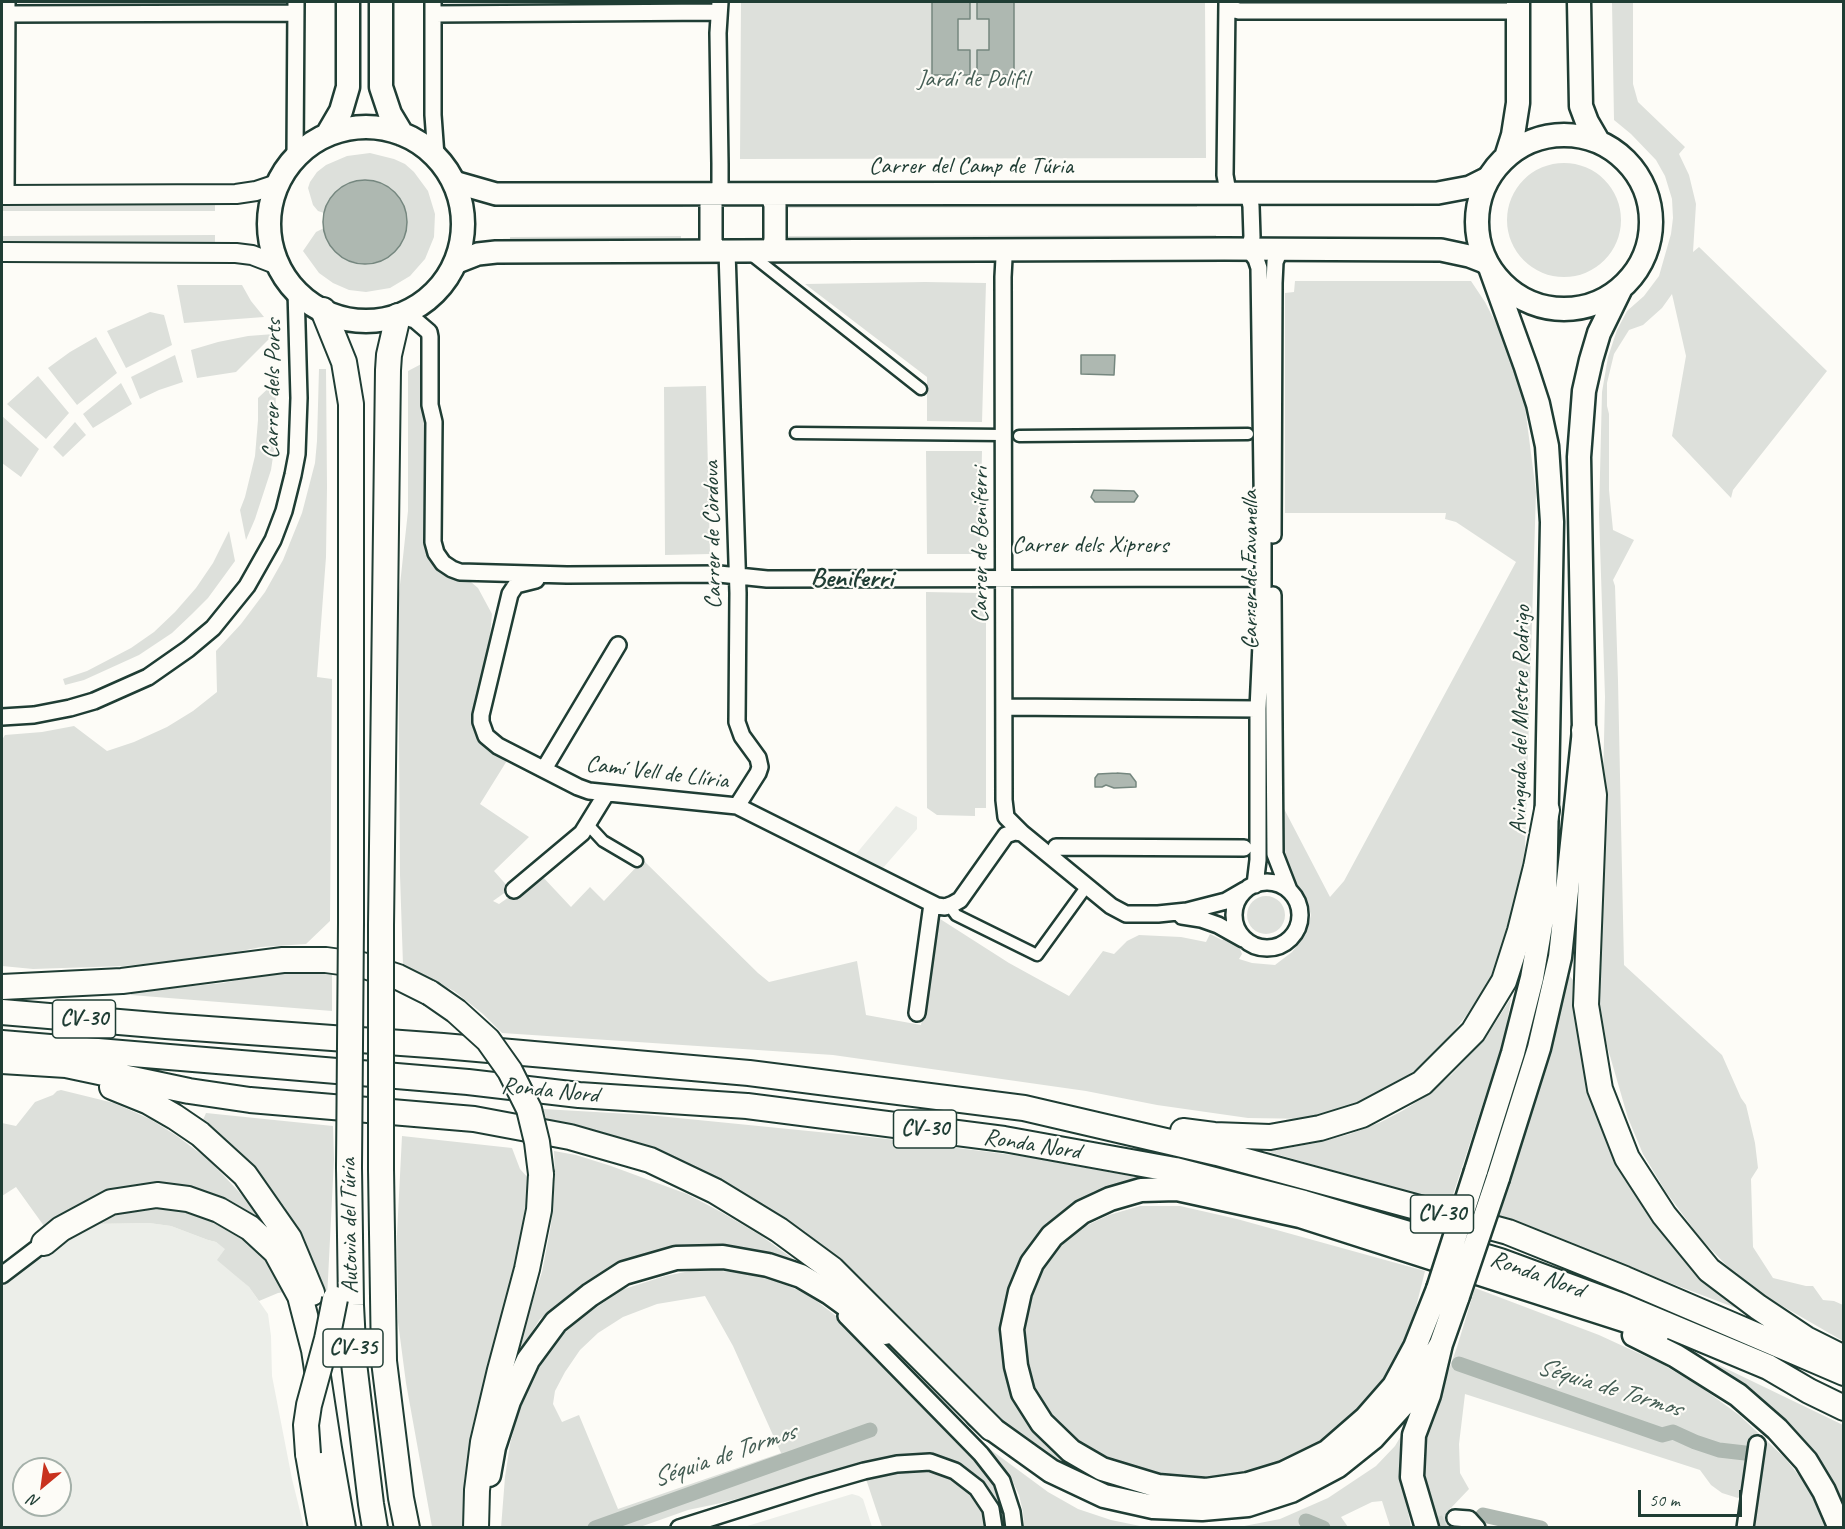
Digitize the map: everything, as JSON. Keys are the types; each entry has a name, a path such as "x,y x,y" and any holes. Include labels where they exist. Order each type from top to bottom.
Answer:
{"highway":[{"name":"Autovia del Túria","path":"323,310 344,362 351,404 349,1167 351,1305 354,1364 375,1527"},
{"name":"Autovia del Túria","path":"398,315 388,362 381,925 381,1169 384,1361 401,1498 407,1527"},
{"path":"1584,730 1594,795 1586,1005 1600,1089 1627,1158 1664,1215 1709,1270 1806,1339 1844,1357"},
{"path":"1024,1108 1214,1135 1270,1137 1320,1128 1362,1115 1422,1083 1473,1032 1504,981 1520,931 1547,810"},
{"path":"2,987 122,981 283,960 326,960 362,965 398,977 430,993 456,1011 488,1040 510,1071 529,1109 537,1142 541,1174 539,1210 527,1269 483,1442 477,1490 476,1527"},
{"name":"Ronda Nord","path":"2,1012 443,1046 749,1073 1024,1108 1216,1153 1508,1232 1625,1279 1844,1373"},
{"name":"Ronda Nord","path":"2,1043 468,1082 579,1095 747,1106 1004,1139 1175,1170 1304,1203 1500,1260 1622,1306 1768,1367 1844,1408"},
{"path":"12,1062 115,1088 149,1102 200,1134 245,1175 289,1238 313,1295 323,1347 323,1405"},
{"path":"12,1062 66,1065 189,1091 250,1100 474,1119 570,1137 650,1160 715,1191 779,1230 832,1269 991,1428"},
{"path":"321,1527 308,1454 306,1425 335,1299 341,1203 349,1167"},
{"path":"44,1243 61,1229 111,1202 157,1196 188,1199 219,1210 250,1228 276,1252 300,1296 314,1350 343,1527"},
{"path":"390,1407 423,1527"}],"main road":[{"path":"327,135 340,111 348,87 348,2"},
{"path":"381,2 381,87 390,114 402,134"},
{"path":"1579,2 1581,106 1598,141"},
{"path":"1507,154 1518,104 1518,6"},
{"path":"364,127 380,128 402,134 426,147 436,156 454,182 462,206 464,224 462,241 455,263 447,278 430,297 398,315 382,320 367,321 348,319 323,310 305,299 296,290 278,265 269,222 278,184 295,158 308,146 327,135 349,128 364,127"},
{"path":"1567,134 1598,141 1615,150 1627,161 1641,180 1649,202 1652,218 1651,234 1641,264 1621,288 1591,305 1557,309 1525,300 1510,291 1489,266 1478,239 1476,222 1478,204 1488,178 1507,154 1530,141 1548,135 1567,134"},
{"name":"Carrer del Camp de Túria","path":"454,182 496,194 1445,193 1470,187 1488,178"},
{"path":"716,194 711,201 712,247 730,251"},
{"path":"770,250 775,239 776,205 771,194"},
{"path":"455,263 478,254 496,252 1441,250 1469,256 1489,266"},
{"name":"Avinguda del Mestre Rodrigo","path":"1448,1292 1476,1171 1513,1053 1532,978 1545,902 1552,522 1548,446 1527,367 1489,266"},
{"path":"1621,288 1599,333 1584,391 1579,457 1584,730 1560,957 1539,1048 1498,1178 1448,1292 1394,1386 1366,1418 1327,1452 1284,1473 1248,1484 1206,1490 1158,1486 1102,1469 1071,1451 1042,1423 1023,1393 1016,1366 1012,1329 1020,1292 1032,1263 1052,1236 1082,1212 1110,1198 1141,1190 1177,1189 1300,1216 1551,1298 1635,1324 1765,1377 1809,1391"},
{"path":"485,1527 487,1491 494,1447 509,1401 528,1360 556,1322 590,1295 624,1273 676,1258 723,1257 768,1265 801,1276 830,1293 884,1333 991,1428 1051,1471 1104,1496 1153,1507 1202,1509 1248,1504 1291,1491 1338,1466 1373,1438 1410,1397 1441,1344"},
{"path":"1427,1527 1412,1477 1414,1435 1430,1395 1441,1344 1448,1292"},
{"path":"1551,1298 1633,1334 1676,1356 1738,1395 1777,1429 1806,1461 1824,1491 1840,1527"}],"street":[{"path":"1250,250 1251,206 1225,175 1227,5 1239,11 1403,6 1518,6"},
{"path":"278,184 236,194 4,195 7,8 296,7 295,158"},
{"path":"436,156 432,115 433,8 719,7 720,184 716,194"},
{"name":"Carrer de Favanella","path":"1250,250 1259,268 1263,573 1258,709 1258,860 1250,887"},
{"name":"Carrer de Favanella","path":"1280,250 1274,268 1275,854 1288,890"},
{"path":"730,251 921,389"},
{"name":"Carrer de Còrdova","path":"730,251 738,576 736,722 742,736 758,758 760,766 737,806"},
{"name":"Carrer de Beniferri","path":"1006,251 1003,264 1004,812 1011,823 1022,833 1119,912 1134,915 1187,911 1226,901 1250,887"},
{"path":"2,252 236,253 252,255 278,265"},
{"name":"Carrer dels Ports","path":"2,717 70,708 93,701 148,677 213,628 247,586 273,540 284,511 297,454 299,398 296,290"},
{"name":"Carrer dels Xiprers","path":"398,315 416,320 429,332 431,342 430,405 434,422 433,542 436,553 443,563 460,572 719,574 767,579 1003,574 1263,573"},
{"path":"796,433 1003,435"},
{"path":"1019,436 1248,434"},
{"name":"Carrer dels Xiprers","path":"515,586 522,582 567,574"},
{"name":"Camí Vell de Llíria","path":"515,586 510,594 481,722 486,736 491,741 544,770 578,787 606,794 737,806 1037,955 1088,886"},
{"path":"544,770 618,645"},
{"path":"1004,707 1258,709"},
{"path":"514,890 587,829 606,794"},
{"path":"587,829 603,842 637,861"},
{"path":"917,1013 942,906 960,900 1006,836 1015,832 1022,833"},
{"path":"1056,847 1244,848"},
{"path":"1263,882 1272,882 1288,890 1296,898 1300,908 1297,930 1281,945 1271,948 1250,943 1242,936 1234,918 1239,898 1250,887 1263,882"},
{"name":"Carrer de Beniferri","path":"1158,914 1201,919 1218,925 1250,943"},
{"path":"2,1275 44,1243"},
{"path":"768,1265 830,1301 861,1329 981,1455 1002,1481 1012,1512 1014,1527"},
{"path":"1745,1527 1757,1444"},
{"path":"679,1527 812,1486 897,1464 930,1462 955,1471 977,1488 991,1509 994,1527"},
{"path":"1455,1518 1469,1519 1477,1527"}],"shaded area":[{"path":"932,2 970,2 970,19 958,19 958,50 970,50 970,75 932,75"},
{"path":"977,2 1014,2 1014,75 977,75 977,50 989,50 989,19 977,19"},
{"path":"365,180 381,183 395,192 404,206 407,222 404,238 395,252 381,261 365,264 349,261 335,252 326,238 323,222 326,206 335,192 349,183"},
{"path":"1081,355 1115,355 1114,375 1081,374"},
{"path":"1094,490 1134,491 1138,496 1134,502 1095,502 1091,497"},
{"path":"1098,774 1130,774 1136,782 1136,787 1114,788 1106,785 1095,787 1095,778"},
{"path":"896,806 917,817 917,829 883,868 856,854"},
{"path":"149,1223 171,1226 216,1242 225,1248 238,1277 249,1287 268,1314 272,1376 304,1527 2,1527 2,1285 90,1224"},
{"path":"852,1494 863,1499 872,1527 744,1527"}],"green space":[{"name":"Jardí de Polifil","path":"741,2 1205,2 1206,158 740,159"},
{"path":"1612,2 1633,2 1633,84 1638,102 1685,147 1679,154 1689,175 1696,204 1693,252 1699,247 1827,371 1733,490 1731,498 1672,436 1686,356 1672,294 1662,308 1643,325 1629,330 1614,354 1607,383 1609,490 1613,530 1634,540 1613,580 1618,681 1624,965 1722,1055 1746,1105 1755,1143 1758,1168 1751,1179 1753,1247 1773,1278 1813,1286 1823,1300 1843,1305 1843,1341 1765,1296 1731,1270 1701,1239 1666,1192 1643,1154 1628,1118 1603,1032 1599,998 1605,697 1599,514 1602,392 1608,357 1617,330 1627,311 1644,296 1659,276 1671,234 1673,218 1672,199 1665,176 1656,160 1614,120"},
{"path":"370,153 394,159 405,164 414,172 428,191 435,214 434,237 425,259 410,276 390,288 366,292 349,290 333,283 319,273 303,251 316,232 324,228 326,237 353,263 380,262 407,219 404,205 396,194 338,190 329,200 324,213 318,211 313,205 308,188 317,172 326,165 347,156"},
{"path":"1564,163 1586,167 1596,172 1612,188 1617,198 1621,220 1617,242 1612,252 1596,268 1586,273 1564,277 1542,273 1532,268 1516,252 1511,242 1507,220 1511,198 1516,188 1532,172 1542,167"},
{"path":"1197,201 1197,207 782,208 784,203"},
{"path":"512,202 683,202 683,207 512,207"},
{"path":"2,204 215,204 215,211 2,211"},
{"path":"215,235 215,243 2,243 2,236"},
{"path":"1216,235 1216,240 786,241 782,236"},
{"path":"681,236 681,241 510,242 510,237"},
{"path":"1295,281 1471,281 1503,337 1524,399 1536,492 1525,848 1514,913 1493,975 1466,1016 1435,1055 1407,1076 1358,1103 1315,1119 1248,1118 1157,1105 1086,1091 833,1055 502,1033 454,991 403,965 398,603 408,511 408,371 427,361 430,557 444,574 451,578 471,582 478,588 492,614 490,637 476,699 476,731 487,748 508,759 480,804 529,837 494,871 510,889 493,901 499,904 541,875 571,907 590,887 604,901 643,860 769,982 857,961 866,1015 921,1025 937,917 1009,963 1069,996 1103,951 1114,954 1127,941 1139,935 1181,937 1206,942 1210,934 1222,940 1227,936 1239,946 1242,954 1239,959 1252,963 1275,965 1292,952 1306,934 1311,915 1286,860 1281,803 1330,897 1344,881 1516,562 1456,522 1445,519 1446,513 1285,513 1285,293 1294,292"},
{"path":"986,283 982,422 927,421 927,377 805,284"},
{"path":"177,285 242,285 264,317 184,323"},
{"path":"150,312 164,315 172,345 126,368 107,331"},
{"path":"274,334 236,372 197,378 191,350 248,336"},
{"path":"96,337 117,373 77,405 48,368"},
{"path":"175,355 183,382 140,399 131,377"},
{"path":"319,369 326,369 327,487 326,557 317,677 332,679 330,921 306,944 261,947 206,958 124,966 33,969 2,966 2,740 5,735 42,732 74,726 107,751 167,727 193,711 217,692 216,651 241,624 265,592 283,560 302,513 315,463"},
{"path":"38,376 69,413 46,439 7,404"},
{"path":"276,381 275,443 271,470 246,540 240,510 255,456 258,398"},
{"path":"121,383 132,404 93,428 83,414"},
{"path":"706,386 710,554 665,555 664,387"},
{"path":"2,416 39,449 21,477 2,463"},
{"path":"75,422 86,435 63,457 53,447"},
{"path":"926,451 982,451 980,554 927,554"},
{"path":"229,531 235,561 208,598 172,633 139,655 84,680 65,685 63,679 87,671 131,648 154,632 196,588 213,563"},
{"path":"926,592 982,593 982,601 986,601 986,808 975,808 975,816 937,815 927,808"},
{"path":"1266,896 1280,901 1285,915 1280,929 1266,934 1252,929 1247,915 1252,901"},
{"path":"287,970 332,970 332,1011 131,995 130,992 223,983"},
{"path":"1568,974 1573,980 1579,1029 1685,1255 1736,1308 1499,1218"},
{"path":"1511,998 1505,1036 1450,1204 1262,1150 1316,1143 1350,1134 1402,1111 1423,1098 1451,1075 1485,1039"},
{"path":"61,1090 114,1103 150,1119 177,1136 209,1160 240,1193 273,1238 153,1191 49,1233 16,1187 2,1196 2,1123 16,1126 35,1102"},
{"path":"543,1109 648,1115 879,1138 1028,1157 1141,1178 1095,1191 1069,1206 1039,1235 1016,1273 1008,1301 1036,1431 1053,1450 1080,1473 1060,1463 1000,1421 791,1229 549,1125"},
{"path":"206,1113 333,1126 334,1159 327,1299 301,1236 284,1206 236,1148 203,1120"},
{"path":"402,1136 512,1148 520,1169 530,1180 527,1215 518,1256 471,1432 464,1482 463,1527 432,1527 406,1383 398,1322 397,1234"},
{"path":"554,1151 611,1166 687,1194 760,1235 803,1266 767,1252 723,1245 668,1249 618,1264 580,1286 540,1319 513,1362 542,1272 551,1225 555,1178"},
{"path":"156,1205 213,1216 262,1249 286,1292 259,1301 249,1287 217,1260 225,1249 216,1242 171,1226 149,1223 90,1224 112,1212"},
{"path":"1140,1206 1180,1206 1237,1219 1425,1271 1416,1307 1391,1367 1356,1412 1332,1434 1313,1446 1266,1468 1215,1477 1182,1478 1149,1474 1110,1463 1081,1447 1061,1429 1045,1409 1030,1379 1024,1339 1026,1311 1037,1278 1060,1246 1079,1229 1109,1215"},
{"path":"713,1270 757,1275 783,1283 810,1296 840,1319 980,1462 992,1480 1009,1527 1001,1527 966,1471 871,1464 688,1510 640,1527 501,1528 510,1444 527,1391 543,1361 563,1334 621,1290 665,1276 690,1271","holes":["705,1296 733,1346 781,1453 618,1509 579,1415 562,1422 553,1404 555,1391 580,1350 598,1333 623,1317 657,1304"]},
{"path":"1475,1288 1599,1335 1662,1364 1702,1388 1739,1415 1785,1458 1819,1501 1833,1527 1751,1527 1757,1489 1743,1487 1743,1493 1738,1498 1722,1493 1711,1485 1700,1470 1465,1394 1459,1444 1460,1473 1469,1489 1450,1509 1457,1527 1433,1527 1420,1470 1422,1429 1442,1389"},
{"path":"1698,1357 1843,1425 1843,1519"},
{"path":"1408,1424 1403,1436 1401,1460 1411,1527 1390,1526 1382,1501 1372,1502 1341,1517 1348,1527 1234,1528 1280,1519 1328,1498 1376,1466 1395,1446"},
{"path":"987,1447 1048,1492 1078,1509 1111,1520 1145,1527 1024,1527 1019,1495 1003,1466"},
{"path":"892,1471 923,1471 955,1479 966,1487 983,1508 988,1527 882,1527 866,1479"}],"waterway":[{"name":"Séquia de Tormos","path":"1459,1364 1662,1435 1673,1432 1719,1450 1745,1453"},
{"name":"Séquia de Tormos","path":"595,1528 870,1430"},
{"path":"1483,1515 1541,1528"},
{"path":"1306,1521 1323,1528"}],"tunnel":[{"path":"1431,1528 1455,1518"}],"district":[{"name":"Beniferri","path":"852,579"}]}
